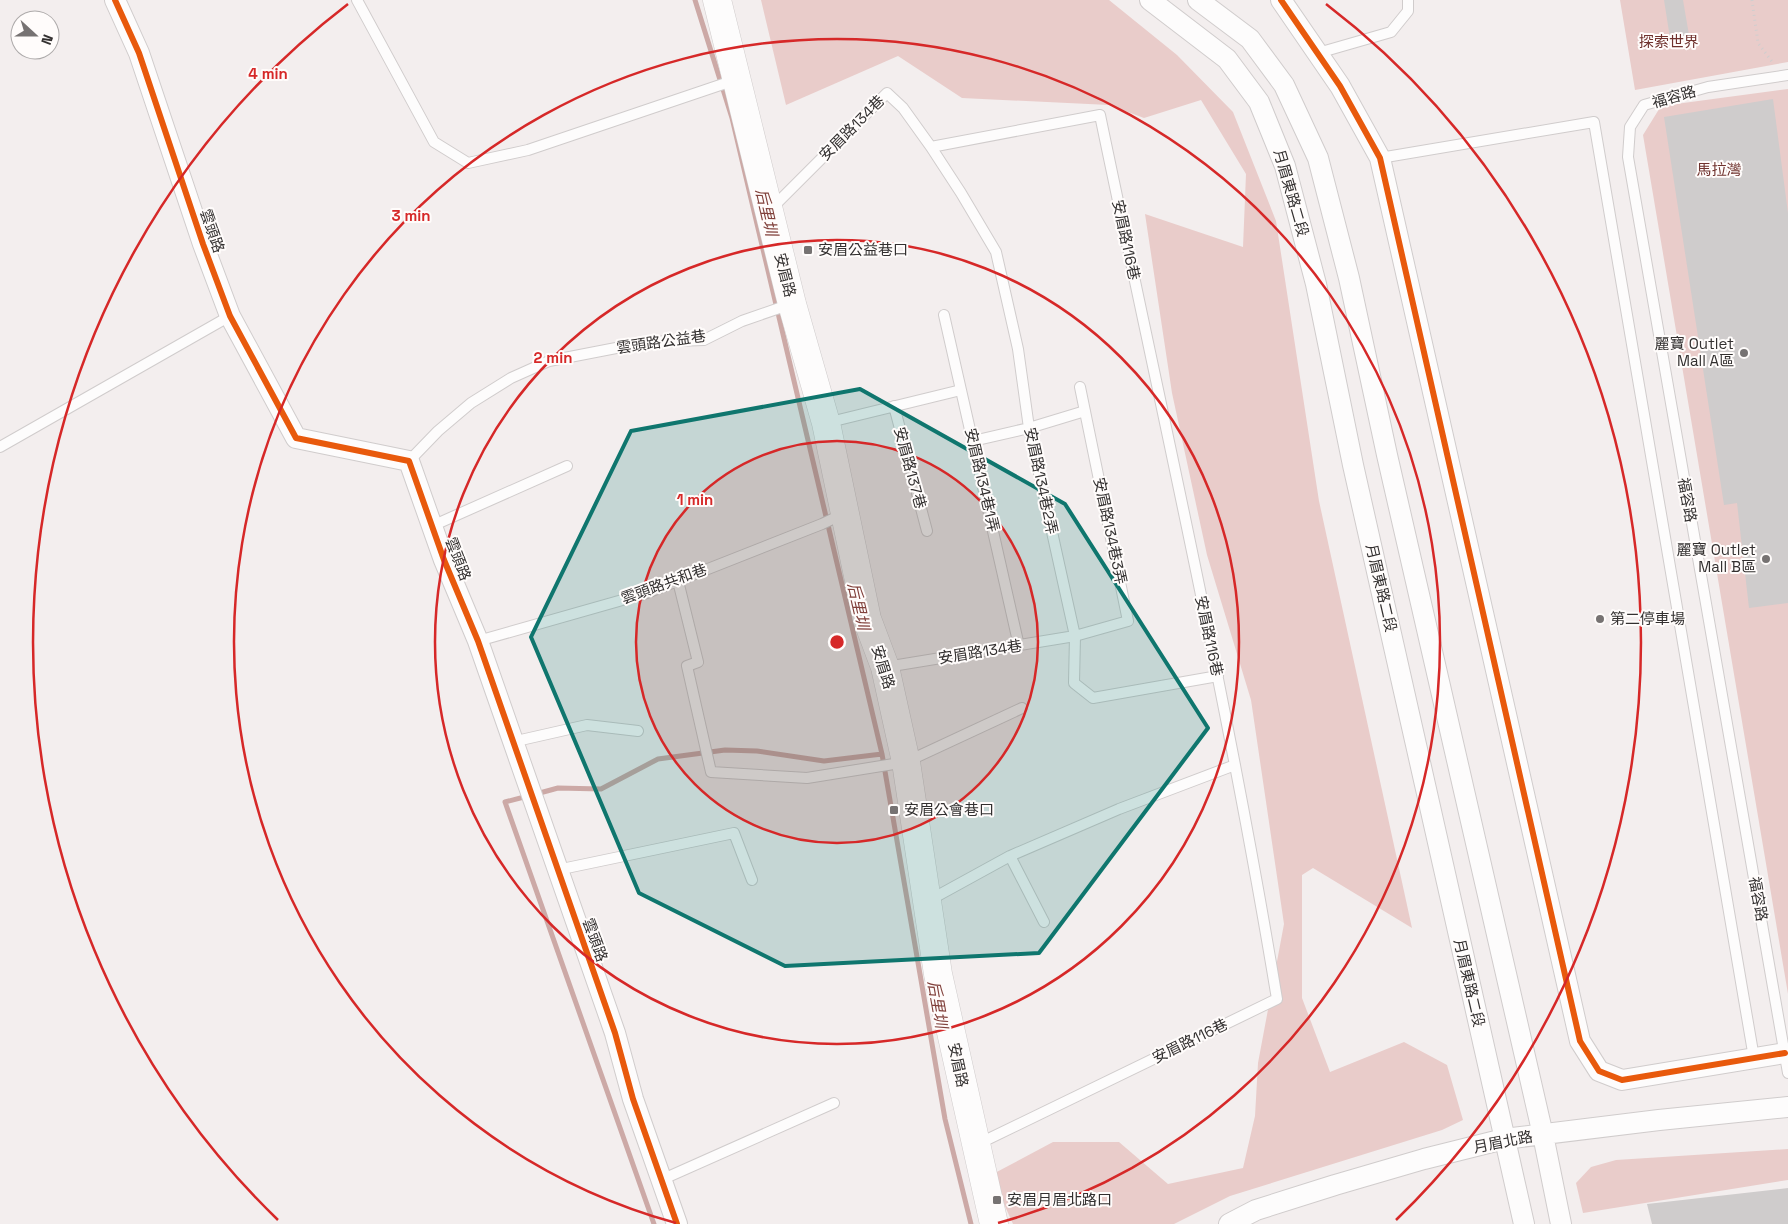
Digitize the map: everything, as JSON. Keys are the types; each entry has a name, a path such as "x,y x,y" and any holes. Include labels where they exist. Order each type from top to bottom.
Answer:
{"street":[{"name":"雲頭路","path":"115,0 139,53 230,316 296,438 409,461 432,526 478,641 615,1032 633,1099 677,1224"},
{"name":"安眉路","path":"717,0 768,212 826,423 867,619 885,667 906,762 938,974 994,1224"},
{"name":"月眉東路二段","path":"1150,0 1227,59 1259,102 1285,166 1316,284 1353,465 1524,1224"},
{"path":"1198,0 1250,39 1284,85 1318,158 1349,278 1387,455 1543,1135 1561,1224"},
{"path":"1281,0 1340,86 1380,158 1580,1042 1599,1071 1622,1080 1785,1053"},
{"name":"月眉北路","path":"1229,1224 1256,1210 1335,1185 1424,1158 1504,1139 1659,1120 1788,1107"}],"lane":[{"path":"357,0 434,142 468,163 528,150 736,80"},
{"path":"1318,53 1391,32 1408,11 1408,0"},
{"name":"福容路","path":"1788,75 1708,87 1644,105 1630,127 1628,157 1788,1073"},
{"name":"安眉路134巷","path":"768,212 887,93 903,108 931,147"},
{"name":"安眉路116巷","path":"931,147 1100,115 1218,676 1255,868 1277,999 976,1145"},
{"path":"1380,158 1594,122 1754,1058"},
{"name":"安眉路134巷2弄","path":"931,147 996,252 1018,349 1028,428 1075,636 1074,683 1093,698 1218,676"},
{"name":"雲頭路公益巷","path":"409,461 438,431 471,403 511,378 549,361 647,342 704,340 742,321 792,304"},
{"name":"安眉路134巷1弄","path":"944,315 1020,646"},
{"path":"0,447 230,316"},
{"name":"安眉路134巷3弄","path":"1075,636 1128,621 1080,387"},
{"name":"安眉路137巷","path":"826,423 961,390"},
{"name":"安眉路137巷","path":"894,406 926,531"},
{"path":"973,441 1028,428 1085,411"},
{"path":"432,526 567,466"},
{"name":"雲頭路共和巷","path":"478,641 647,593 822,524 845,513"},
{"path":"678,581 698,662 687,666 711,772 807,778 906,762 1022,708"},
{"name":"安眉路134巷","path":"885,667 1075,636"},
{"path":"512,742 587,724 638,731"},
{"path":"927,902 1010,856 1119,809 1235,766"},
{"path":"557,870 734,833 752,880"},
{"path":"1010,856 1044,922"},
{"path":"661,1180 834,1104"}],"path":[{"path":"1752,0 1758,43 1773,64"}],"highlighted area":[{"path":"860,389 1065,504 1208,728 1039,953 785,966 639,893 531,637 631,431"}],"green space":[{"path":"761,0 1109,0 1177,55 1233,112 1276,221 1319,501 1412,928 1313,868 1302,875 1302,998 1330,1072 1404,1042 1447,1065 1463,1120 1442,1130 1230,1196 1174,1224 1013,1224 991,1175 1053,1142 1119,1142 1168,1184 1243,1168 1255,1116 1258,1063 1284,924 1251,700 1207,555 1172,393 1145,214 1243,247 1246,174 1201,100 1144,118 1109,105 962,98 898,56 786,105"},
{"name":"探索世界","path":"1620,0 1788,0 1788,62 1635,90"},
{"name":"馬拉灣","path":"1788,89 1788,994 1643,135 1661,106"},
{"path":"1788,1149 1788,1180 1583,1213 1576,1183 1591,1167 1616,1160"}],"building":[{"path":"1664,0 1683,0 1689,35 1670,38"},
{"name":"馬拉灣","path":"1773,99 1788,213 1788,603 1749,608 1737,503 1724,505 1664,117"},
{"path":"1788,1188 1788,1224 1652,1224 1647,1204"}],"waterway":[{"name":"后里圳","path":"695,0 732,118 882,754 945,1119 971,1224"},
{"path":"536,794 558,788 601,789 658,759 725,750 757,751 824,761 882,754"},
{"path":"528,796 505,802 654,1224"}],"cycle path":[{"path":"115,0 139,53 203,244 230,316 296,438 409,461 444,560 478,641 615,1033 633,1099 677,1224"},
{"path":"1281,0 1340,86 1380,158 1580,1041 1599,1071 1622,1080 1785,1053"}],"place":[{"name":"安眉公益巷口","path":"808,250"},
{"name":"麗寶 Outlet Mall A區","path":"1744,353"},
{"name":"麗寶 Outlet Mall B區","path":"1766,559"},
{"name":"第二停車場","path":"1600,619"},
{"name":"安眉公會巷口","path":"894,810"},
{"name":"安眉月眉北路口","path":"997,1200"}]}
